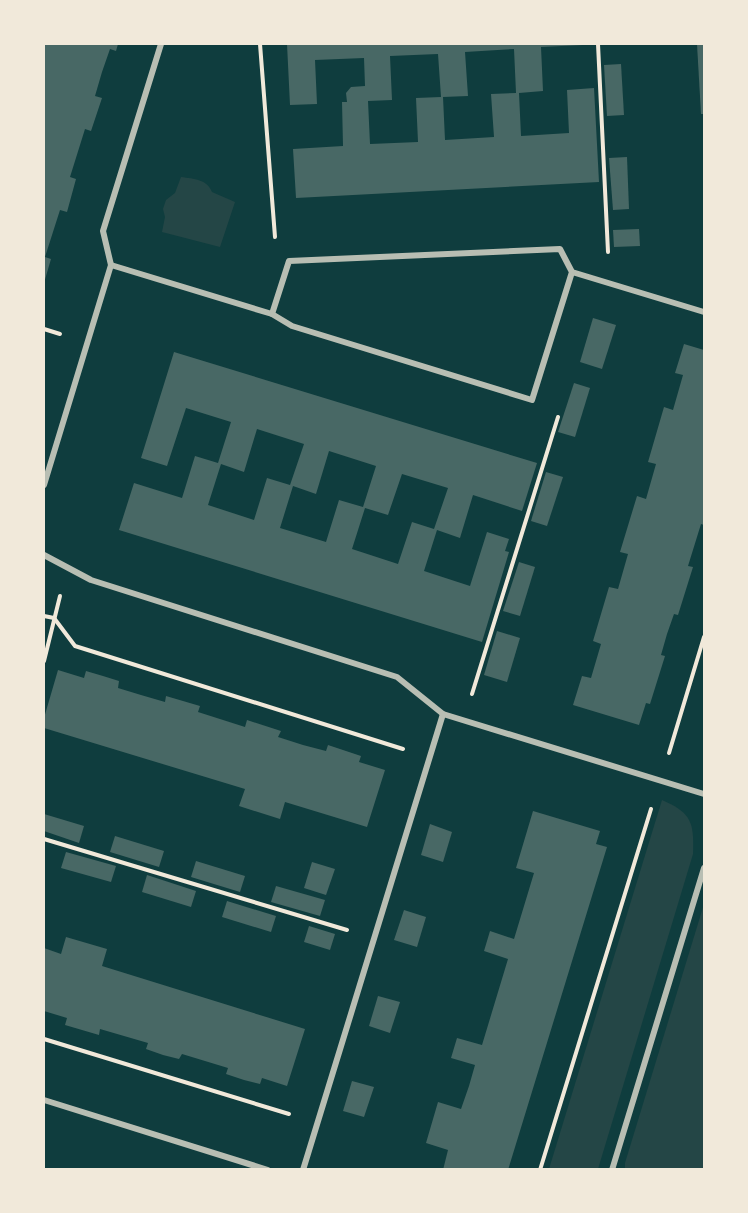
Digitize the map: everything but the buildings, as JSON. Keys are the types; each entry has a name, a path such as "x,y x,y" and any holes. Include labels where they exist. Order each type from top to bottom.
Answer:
{"street":[{"path":"44,485 111,265 103,231 161,44"},
{"path":"111,265 272,314 292,326 532,399 572,272 560,249 289,261 272,314"},
{"path":"572,272 705,312"},
{"path":"44,555 91,580 397,677 443,714 705,794"},
{"path":"303,1170 443,714"},
{"path":"612,1170 705,868"},
{"path":"44,1100 268,1170"}],"path":[{"path":"260,44 274,235 289,261"},
{"path":"598,44 609,248 600,280"},
{"path":"463,720 560,409"},
{"path":"44,661 67,569"},
{"path":"44,616 54,618 75,646 429,758"},
{"path":"540,1170 705,637"},
{"path":"44,839 374,938"},
{"path":"44,1039 318,1123"}],"shaded area":[{"path":"181,177 203,182 212,192 235,202 220,247 162,232 165,217 163,209 166,200 175,193"},
{"path":"662,800 680,810 689,820 693,834 693,854 598,1169 549,1169"},
{"path":"704,904 704,1169 625,1169 625,1163"}]}
